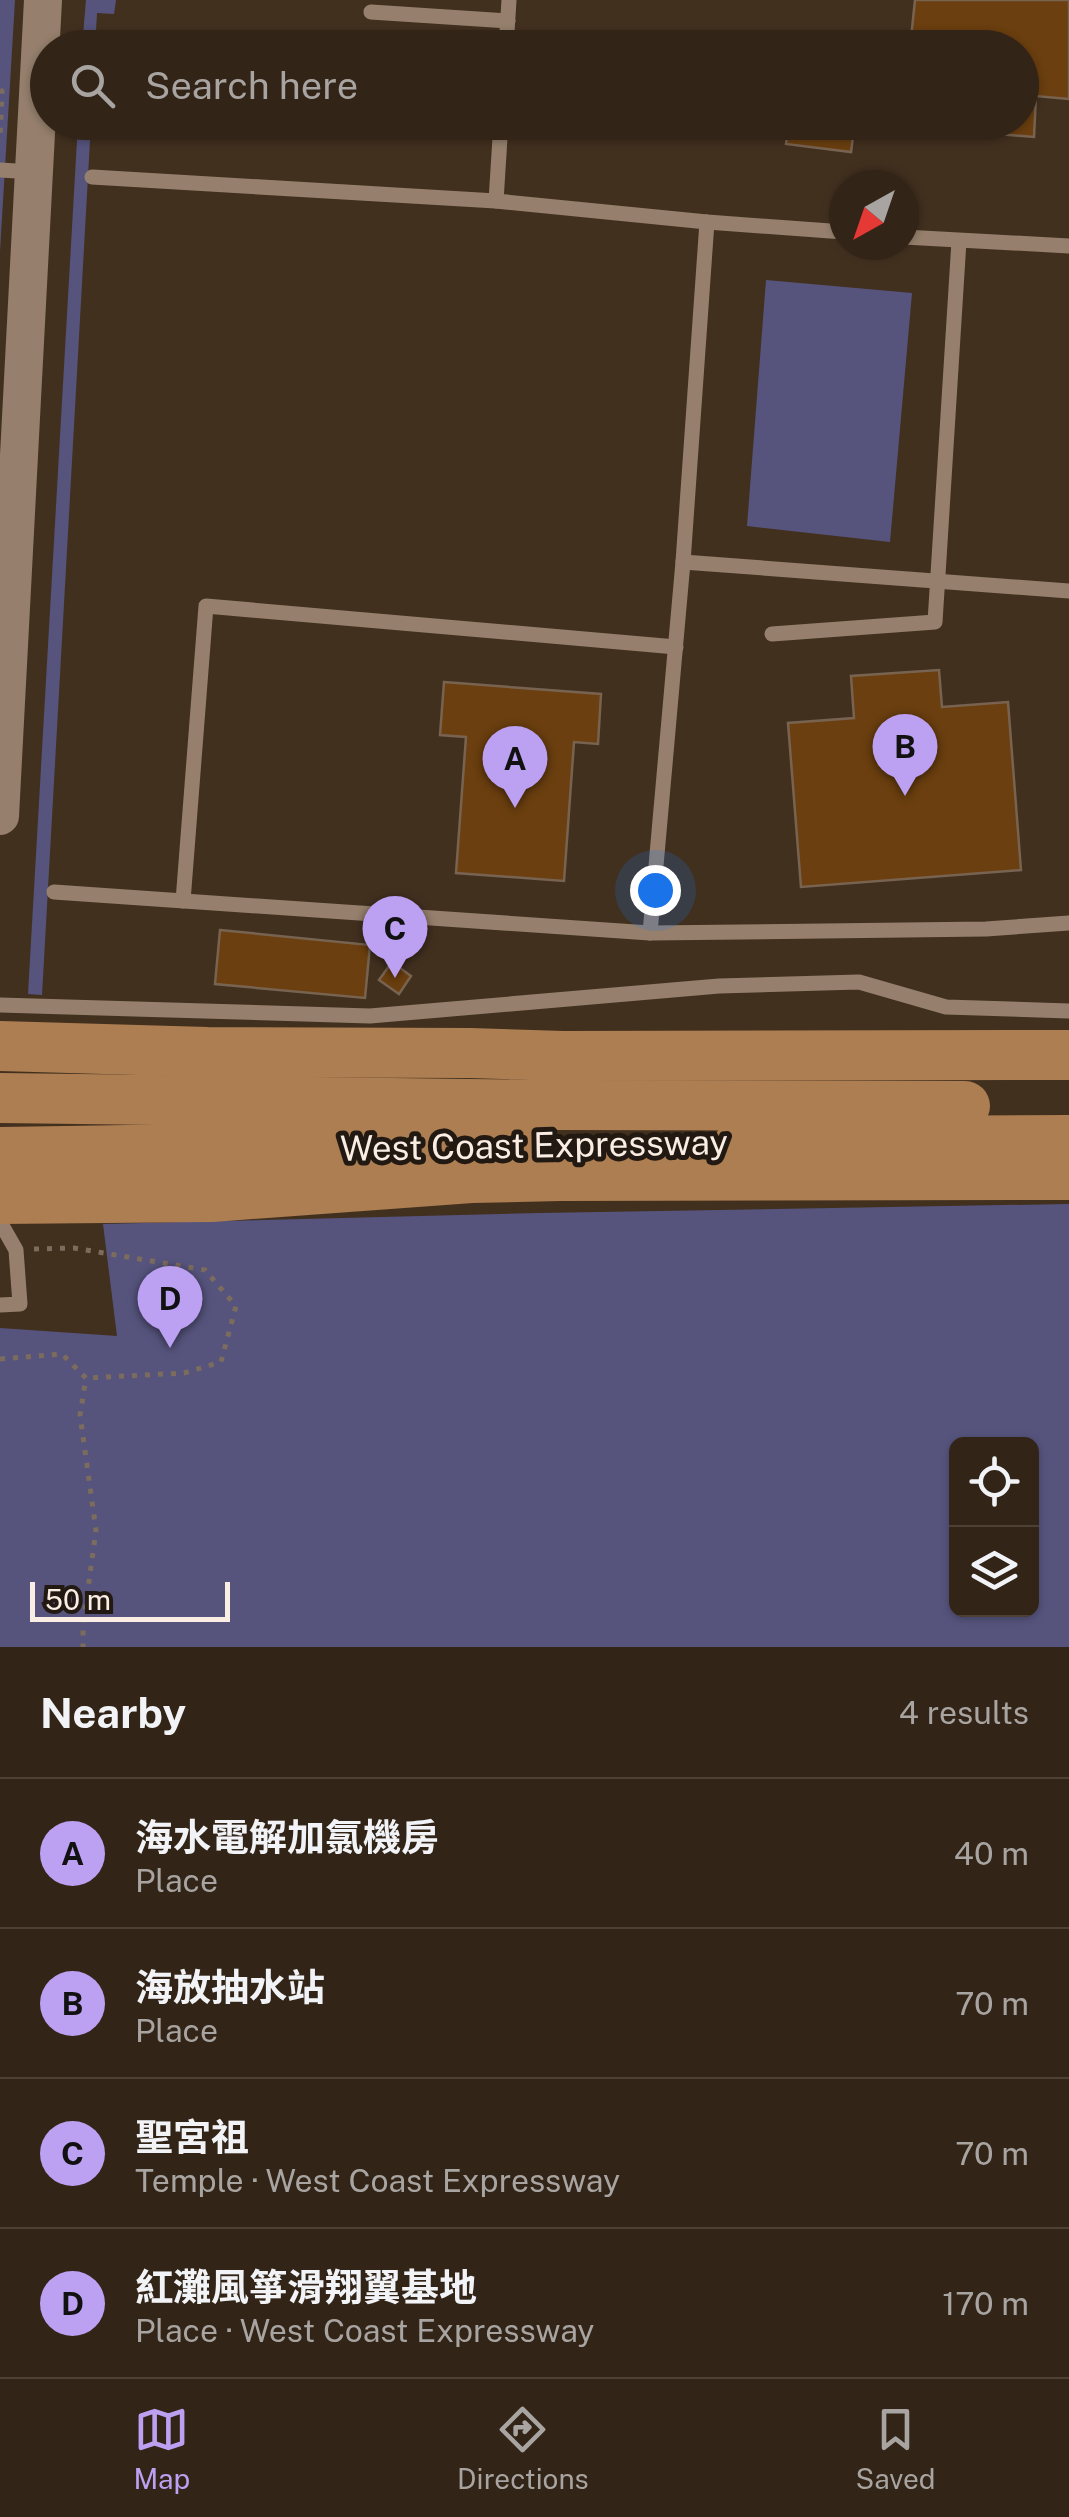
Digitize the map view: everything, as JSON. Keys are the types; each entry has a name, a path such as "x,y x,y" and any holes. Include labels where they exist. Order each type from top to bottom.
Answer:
{"highway":[{"path":"0,1046 562,1056 1069,1055"},
{"name":"West Coast Expressway","path":"0,1098 1069,1106"},
{"name":"West Coast Expressway","path":"0,1152 1069,1140"},
{"path":"0,1199 212,1198 471,1178 560,1176 1069,1176"}],"street":[{"path":"38,30 43,0"},
{"path":"0,816 16,171 30,82"}],"lane":[{"path":"507,30 510,0"},
{"path":"371,12 508,22"},
{"path":"496,201 500,140"},
{"path":"92,178 496,201 829,231"},
{"path":"650,933 684,562 707,222"},
{"path":"919,238 1069,246"},
{"path":"772,634 935,622 960,241"},
{"path":"684,562 1069,591"},
{"path":"183,901 206,606 676,647"},
{"path":"54,892 650,933 986,929 1069,923"},
{"path":"0,1005 370,1016 719,986 859,982 946,1008 1069,1011"},
{"path":"0,1222 16,1250 20,1304 0,1306"}],"path":[{"path":"0,90 0,141"},
{"path":"0,1358 62,1354 86,1378 184,1373 221,1362 236,1306 205,1270 74,1248 16,1250"},
{"path":"83,1647 82,1626 96,1530 80,1415 86,1378"}],"shaded area":[{"path":"0,0 15,0 0,251"},
{"path":"86,0 116,0 114,14 97,13 96,30 83,30"},
{"path":"77,140 90,140 42,995 28,994"},
{"path":"766,280 912,293 890,542 747,526"},
{"path":"1069,1204 1069,1647 0,1647 0,1328 117,1336 103,1224"}],"building":[{"path":"915,0 1069,0 1069,99 1039,96 1039,30 912,30"},
{"path":"787,140 853,140 851,152 786,144"},
{"path":"939,670 942,707 1008,702 1021,870 801,887 788,723 854,718 851,676"},
{"path":"444,682 601,694 598,744 574,742 564,881 456,873 466,737 440,735"},
{"path":"220,930 370,945 365,998 215,984"},
{"path":"392,962 411,976 399,994 379,980"}],"place":[{"name":"海放抽水站","path":"905,796"},
{"name":"海水電解加氯機房","path":"515,808"},
{"name":"聖宮祖","path":"395,978"},
{"name":"紅灘風箏滑翔翼基地","path":"170,1348"}]}
